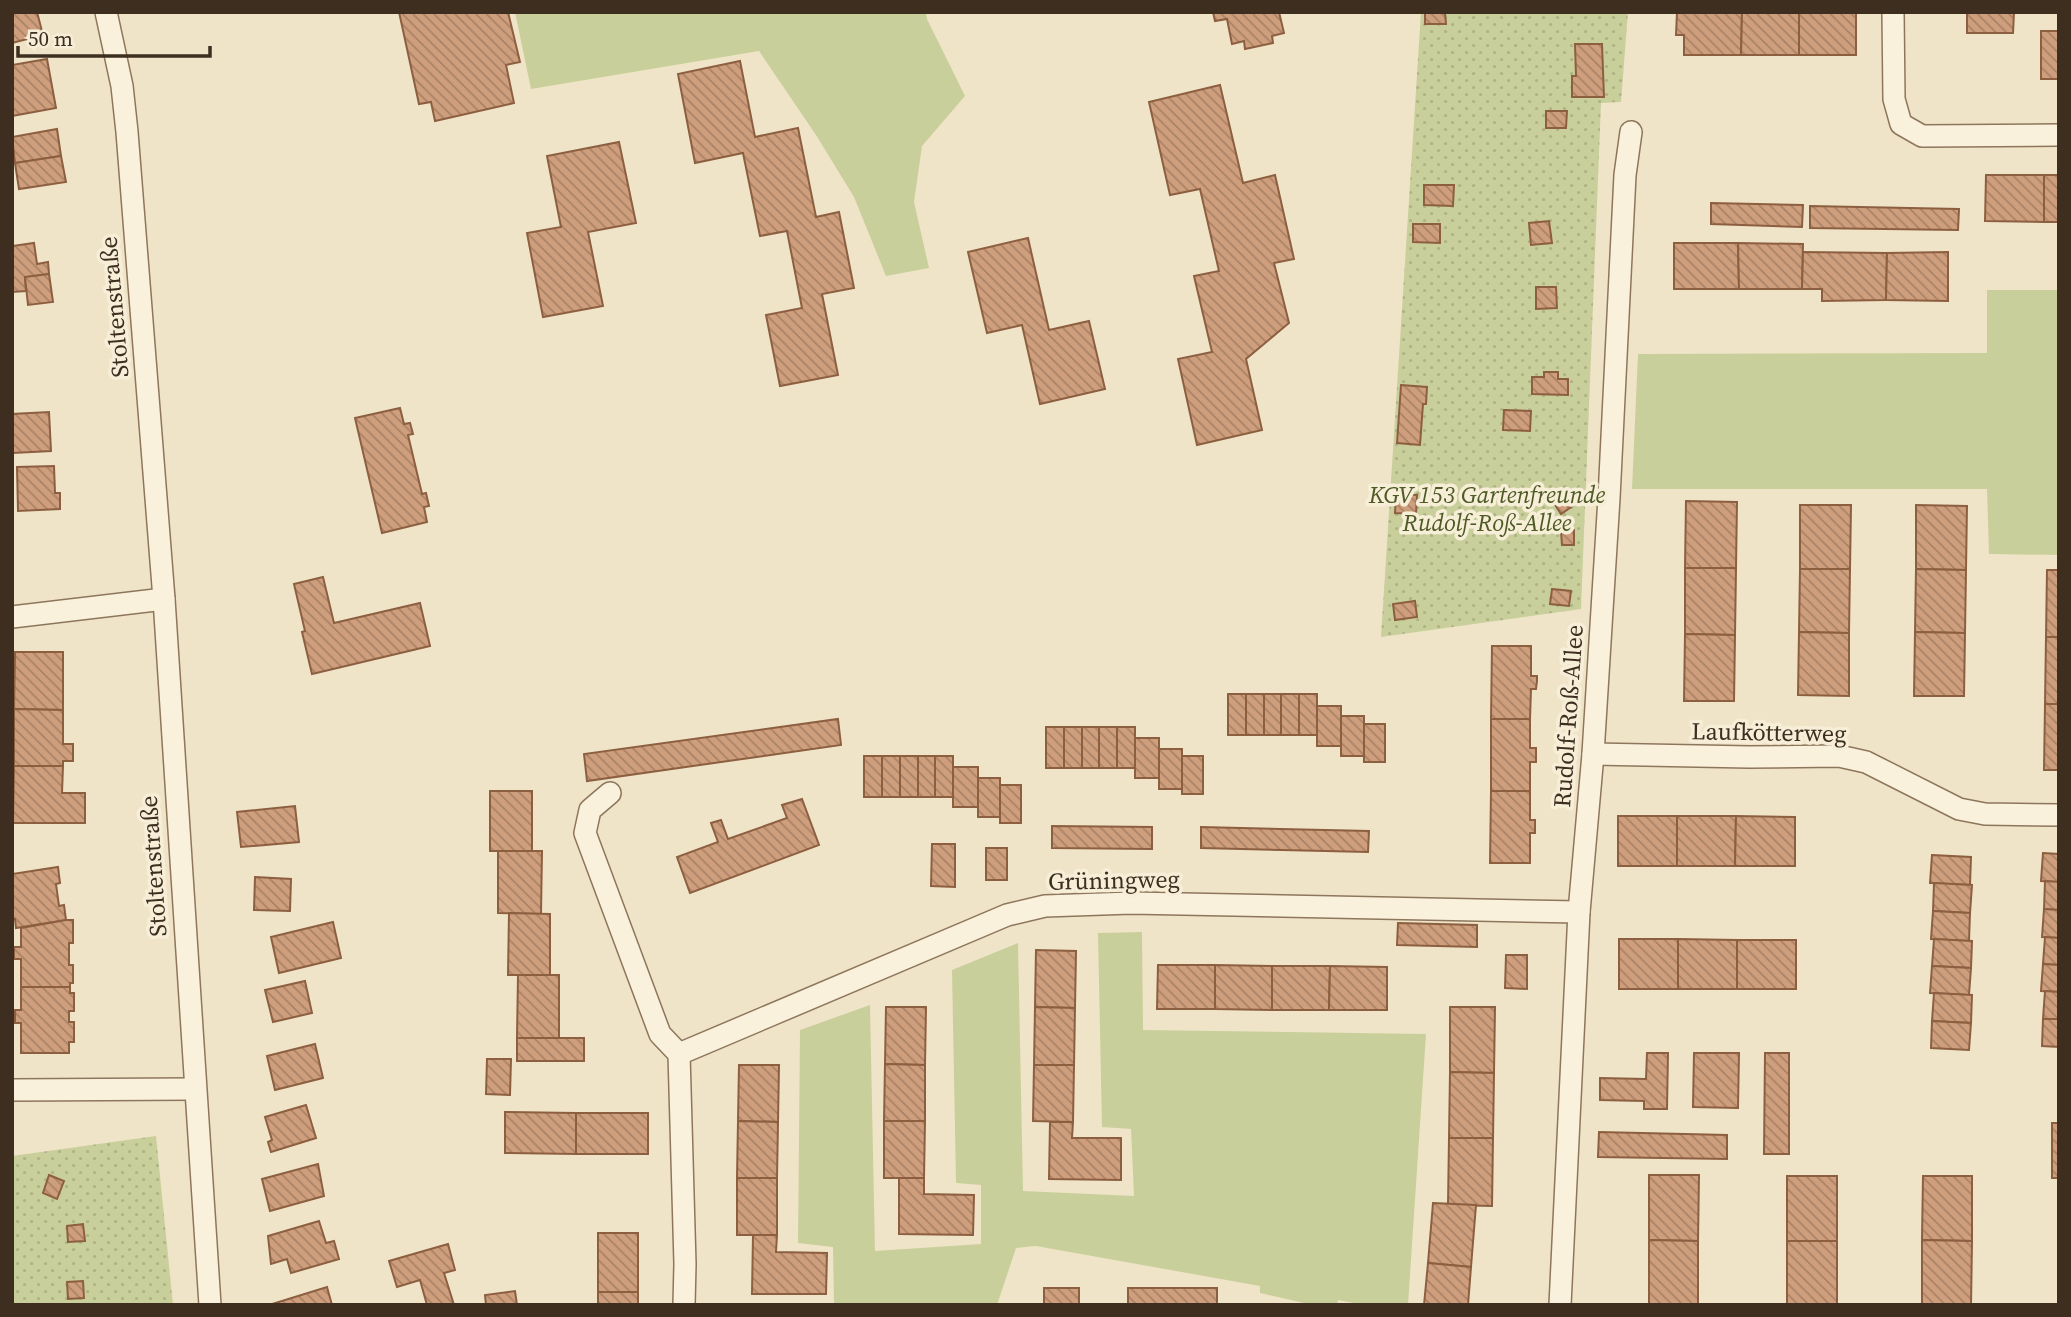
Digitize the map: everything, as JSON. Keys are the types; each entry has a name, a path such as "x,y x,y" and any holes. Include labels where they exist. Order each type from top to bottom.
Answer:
{"street":[{"name":"Stoltenstraße","path":"106,12 122,86 127,132 163,599 210,1305"},
{"path":"1893,12 1894,99 1900,124 1922,136 2059,135"},
{"name":"Rudolf-Roß-Allee","path":"1560,1305 1579,912 1593,754 1624,189 1631,132"},
{"path":"12,617 163,599"},
{"name":"Laufkötterweg","path":"1593,754 1839,757 1866,762 1959,809 1986,814 2059,816"},
{"path":"610,793 590,810 585,833 660,1034 679,1054 684,1305"},
{"name":"Grüningweg","path":"679,1054 1007,915 1045,906 1131,903 1579,912"},
{"path":"12,1090 194,1089"}],"green space":[{"path":"515,12 926,12 965,96 922,146 914,202 929,268 886,276 854,197 759,51 531,89"},
{"name":"KGV 153 Gartenfreunde Rudolf-Roß-Allee","path":"1421,12 1628,12 1621,102 1601,103 1581,609 1381,637"},
{"path":"1987,290 2059,290 2059,555 1989,554 1987,489 1632,489 1638,354 1987,353"},
{"path":"1142,932 1143,1030 1426,1034 1408,1305 1364,1305 1338,1300 1337,1305 1313,1305 1260,1293 1260,1286 1036,1246 1016,1248 997,1305 812,1305 834,1303 833,1247 798,1243 800,1030 870,1005 875,1251 981,1244 981,1185 956,1183 952,970 1018,943 1023,1191 1134,1196 1131,1129 1102,1127 1098,933"},
{"path":"156,1136 173,1305 12,1305 12,1156"}],"building":[{"path":"12,12 37,12 43,35 12,43"},
{"path":"399,12 508,12 520,62 506,65 514,103 435,121 431,102 419,104"},
{"path":"1213,12 1279,12 1284,33 1272,36 1273,43 1245,49 1244,41 1232,44 1227,19 1215,21"},
{"path":"1425,12 1445,12 1446,24 1425,24"},
{"path":"1677,12 1742,12 1741,55 1684,55 1684,35 1676,35"},
{"path":"1742,12 1799,12 1799,55 1741,55"},
{"path":"1799,12 1856,12 1856,55 1799,55"},
{"path":"1967,12 2014,12 2013,33 1967,33"},
{"path":"2041,31 2059,31 2059,79 2041,79"},
{"path":"1575,44 1602,44 1604,97 1572,97 1572,76 1576,76"},
{"path":"47,59 56,108 12,116 12,65"},
{"path":"740,61 755,137 798,128 816,217 839,212 854,288 822,294 838,375 780,386 766,315 802,308 787,231 760,236 743,153 695,163 678,74"},
{"path":"1220,85 1243,183 1275,175 1294,259 1274,263 1289,323 1246,359 1262,430 1197,445 1178,359 1212,352 1194,276 1219,271 1200,189 1170,195 1149,102"},
{"path":"1546,111 1567,111 1566,128 1546,128"},
{"path":"57,129 61,156 15,163 12,137"},
{"path":"619,142 636,223 588,232 603,306 543,317 527,233 561,227 547,156"},
{"path":"61,156 66,182 19,189 15,163"},
{"path":"1986,175 2044,175 2044,222 1985,221"},
{"path":"2044,175 2059,175 2059,222 2044,222"},
{"path":"1424,185 1454,185 1453,206 1424,205"},
{"path":"1711,203 1803,205 1802,227 1711,224"},
{"path":"1810,206 1959,209 1958,230 1810,228"},
{"path":"1549,221 1552,243 1531,245 1529,223"},
{"path":"1413,224 1440,224 1440,243 1413,242"},
{"path":"1028,238 1049,330 1089,321 1105,389 1040,404 1022,325 987,333 968,252"},
{"path":"34,243 37,264 48,262 49,274 25,277 26,291 12,292 12,246"},
{"path":"1674,243 1738,243 1739,289 1674,289"},
{"path":"1738,243 1803,244 1802,289 1739,289"},
{"path":"1803,252 1887,253 1886,300 1822,301 1822,289 1802,289"},
{"path":"1948,252 1948,301 1886,300 1887,253"},
{"path":"49,274 53,302 28,305 25,277"},
{"path":"1536,287 1556,287 1557,308 1536,309"},
{"path":"1544,372 1558,372 1558,379 1568,379 1568,395 1532,394 1532,377 1544,377"},
{"path":"1401,385 1427,387 1420,445 1397,443"},
{"path":"400,408 404,424 410,423 413,434 408,435 422,494 426,493 429,506 424,507 427,522 382,533 355,418"},
{"path":"1504,410 1531,411 1530,431 1503,430"},
{"path":"49,412 51,451 13,453 12,414"},
{"path":"54,466 55,493 60,493 60,509 18,511 17,467"},
{"path":"1569,490 1577,503 1561,514 1552,500"},
{"path":"1396,494 1417,495 1416,514 1395,513"},
{"path":"1686,501 1737,502 1736,568 1685,568"},
{"path":"1800,505 1851,505 1850,569 1800,569"},
{"path":"1916,505 1967,506 1966,570 1916,569"},
{"path":"1574,530 1574,545 1562,545 1561,531"},
{"path":"1685,568 1736,568 1735,635 1685,634"},
{"path":"1800,569 1850,569 1849,633 1799,632"},
{"path":"1916,569 1966,570 1965,633 1915,632"},
{"path":"2047,570 2059,570 2059,637 2046,637"},
{"path":"323,577 334,623 420,603 430,646 312,674 294,584"},
{"path":"1552,589 1571,591 1569,606 1550,604"},
{"path":"1415,601 1417,617 1395,620 1393,604"},
{"path":"1799,632 1849,633 1849,696 1798,695"},
{"path":"1915,632 1965,633 1964,696 1914,696"},
{"path":"1685,634 1735,635 1734,701 1684,701"},
{"path":"2046,637 2059,637 2059,704 2045,704"},
{"path":"1492,646 1531,646 1531,676 1537,676 1537,681 1536,689 1531,689 1530,719 1491,719"},
{"path":"15,652 63,652 63,710 14,709"},
{"path":"1228,694 1246,694 1246,735 1228,735"},
{"path":"1246,694 1264,694 1264,735 1246,735"},
{"path":"1264,694 1281,694 1281,735 1264,735"},
{"path":"1281,694 1299,694 1299,735 1281,735"},
{"path":"1299,694 1317,694 1317,735 1299,735"},
{"path":"2045,704 2059,704 2059,770 2044,770"},
{"path":"1317,706 1341,706 1341,746 1317,746"},
{"path":"14,709 63,710 63,744 73,744 73,761 63,761 63,766 14,766"},
{"path":"1341,716 1364,716 1364,756 1341,756"},
{"path":"838,719 841,745 587,781 584,754"},
{"path":"1491,719 1530,719 1530,748 1536,748 1536,762 1530,762 1530,791 1491,791"},
{"path":"1364,724 1385,724 1385,762 1364,762"},
{"path":"1046,727 1064,727 1064,768 1046,768"},
{"path":"1064,727 1082,727 1082,768 1064,768"},
{"path":"1082,727 1099,727 1099,768 1082,768"},
{"path":"1099,727 1117,727 1117,768 1099,768"},
{"path":"1117,727 1135,727 1135,768 1117,768"},
{"path":"1135,738 1159,738 1159,778 1135,778"},
{"path":"1159,749 1182,749 1182,789 1159,789"},
{"path":"864,756 882,756 882,797 864,797"},
{"path":"882,756 900,756 900,797 882,797"},
{"path":"900,756 918,756 918,797 900,797"},
{"path":"918,756 935,756 935,797 918,797"},
{"path":"935,756 953,756 953,797 935,797"},
{"path":"1182,756 1203,756 1203,794 1182,794"},
{"path":"14,766 63,766 62,793 85,793 85,823 13,823"},
{"path":"953,767 978,767 978,807 953,807"},
{"path":"978,778 1000,778 1000,817 978,817"},
{"path":"1000,785 1021,785 1021,823 1000,823"},
{"path":"490,791 532,791 532,851 490,851"},
{"path":"1491,791 1530,791 1530,820 1535,820 1535,833 1530,833 1530,863 1490,863"},
{"path":"802,799 819,845 690,893 677,857 718,842 711,823 721,820 728,839 787,818 782,805"},
{"path":"295,806 299,842 241,847 237,812"},
{"path":"1618,816 1677,816 1677,866 1618,866"},
{"path":"1677,816 1736,816 1735,866 1677,866"},
{"path":"1736,816 1795,817 1795,866 1735,866"},
{"path":"1052,826 1152,827 1152,849 1052,848"},
{"path":"1201,827 1369,831 1368,852 1201,848"},
{"path":"932,844 955,844 955,887 931,886"},
{"path":"986,848 1007,848 1007,880 986,880"},
{"path":"498,851 542,851 541,914 498,913"},
{"path":"2043,853 2059,854 2059,882 2041,881"},
{"path":"1932,855 1971,857 1970,885 1930,883"},
{"path":"58,867 60,883 56,884 59,906 64,905 66,920 16,928 15,919 12,919 12,874"},
{"path":"255,877 291,879 290,911 254,910"},
{"path":"2045,881 2059,882 2059,910 2044,909"},
{"path":"1934,883 1972,885 1970,913 1933,911"},
{"path":"2044,909 2059,910 2059,938 2042,937"},
{"path":"1933,911 1970,913 1969,941 1931,939"},
{"path":"509,913 550,914 550,975 508,975"},
{"path":"73,920 69,965 73,965 73,983 70,983 70,987 21,987 21,959 14,959 14,947 21,947 21,928"},
{"path":"333,922 341,958 279,973 271,937"},
{"path":"1398,923 1477,925 1477,947 1397,945"},
{"path":"2045,937 2059,938 2059,965 2043,964"},
{"path":"1619,939 1678,939 1678,989 1619,989"},
{"path":"1678,939 1737,940 1737,989 1678,989"},
{"path":"1934,939 1972,941 1971,968 1932,966"},
{"path":"1737,940 1796,940 1796,989 1737,989"},
{"path":"1036,950 1076,951 1075,1008 1035,1007"},
{"path":"1506,955 1527,955 1527,989 1505,988"},
{"path":"2043,964 2059,965 2059,992 2041,991"},
{"path":"1158,965 1215,965 1215,1009 1157,1009"},
{"path":"1215,965 1272,966 1272,1010 1215,1009"},
{"path":"1272,966 1330,966 1329,1010 1272,1010"},
{"path":"1330,966 1387,967 1387,1010 1329,1010"},
{"path":"1932,966 1971,968 1969,995 1930,993"},
{"path":"518,975 559,975 559,1038 517,1038"},
{"path":"305,981 312,1013 273,1022 265,990"},
{"path":"21,987 70,987 70,993 74,993 74,1011 69,1011 69,1022 74,1022 74,1042 69,1042 69,1053 21,1053 21,1023 15,1023 15,1010 21,1010"},
{"path":"2045,991 2059,992 2059,1019 2043,1019"},
{"path":"1934,993 1972,995 1971,1023 1932,1021"},
{"path":"886,1007 926,1007 925,1065 885,1064"},
{"path":"1035,1007 1075,1008 1074,1065 1034,1065"},
{"path":"1450,1007 1495,1007 1494,1073 1450,1072"},
{"path":"2043,1019 2059,1019 2059,1047 2042,1046"},
{"path":"1932,1021 1971,1023 1969,1050 1931,1048"},
{"path":"517,1038 584,1038 584,1061 517,1061"},
{"path":"315,1044 323,1078 275,1090 267,1056"},
{"path":"1647,1053 1668,1053 1667,1109 1644,1109 1644,1101 1600,1100 1600,1078 1646,1079"},
{"path":"1694,1053 1739,1053 1738,1108 1693,1107"},
{"path":"1765,1053 1789,1053 1789,1154 1764,1154"},
{"path":"487,1059 511,1059 510,1095 486,1094"},
{"path":"885,1064 925,1065 925,1121 884,1121"},
{"path":"739,1065 779,1065 778,1122 738,1121"},
{"path":"1034,1065 1074,1065 1073,1122 1033,1121"},
{"path":"1450,1072 1494,1073 1493,1138 1449,1138"},
{"path":"306,1105 316,1138 271,1152 268,1142 272,1140 265,1117"},
{"path":"505,1112 576,1113 576,1154 505,1153"},
{"path":"576,1113 648,1113 648,1154 576,1154"},
{"path":"738,1121 778,1122 777,1178 737,1178"},
{"path":"884,1121 925,1121 924,1178 884,1178"},
{"path":"1050,1122 1073,1122 1072,1138 1121,1138 1121,1180 1049,1179"},
{"path":"2052,1123 2059,1123 2059,1178 2052,1178"},
{"path":"1599,1132 1727,1135 1727,1159 1598,1157"},
{"path":"1449,1138 1493,1138 1492,1206 1448,1205"},
{"path":"318,1164 324,1196 270,1211 262,1179"},
{"path":"49,1175 64,1181 57,1199 43,1193"},
{"path":"1649,1175 1699,1175 1698,1241 1649,1240"},
{"path":"1787,1176 1837,1176 1837,1241 1787,1241"},
{"path":"1923,1176 1972,1176 1972,1241 1922,1240"},
{"path":"737,1178 777,1178 777,1235 737,1235"},
{"path":"899,1178 924,1178 924,1194 974,1195 973,1235 899,1234"},
{"path":"1433,1203 1476,1205 1471,1267 1428,1263"},
{"path":"319,1221 326,1243 334,1241 339,1259 291,1273 287,1259 271,1264 268,1236"},
{"path":"83,1224 85,1241 68,1242 67,1226"},
{"path":"598,1233 638,1233 638,1292 598,1292"},
{"path":"753,1235 777,1235 776,1252 827,1253 826,1294 752,1294"},
{"path":"1649,1240 1698,1241 1698,1305 1649,1305"},
{"path":"1922,1240 1972,1241 1971,1305 1922,1305"},
{"path":"1787,1241 1837,1241 1837,1305 1787,1305"},
{"path":"448,1244 455,1270 444,1273 454,1305 427,1305 420,1280 397,1287 389,1261"},
{"path":"1428,1263 1471,1267 1468,1305 1424,1305"},
{"path":"83,1281 84,1298 68,1299 67,1282"},
{"path":"327,1287 332,1305 269,1305"},
{"path":"1044,1288 1079,1288 1079,1305 1044,1305"},
{"path":"1128,1288 1217,1288 1217,1305 1128,1305"},
{"path":"515,1291 517,1305 486,1305 485,1295"},
{"path":"598,1292 638,1292 638,1305 598,1305"}]}
